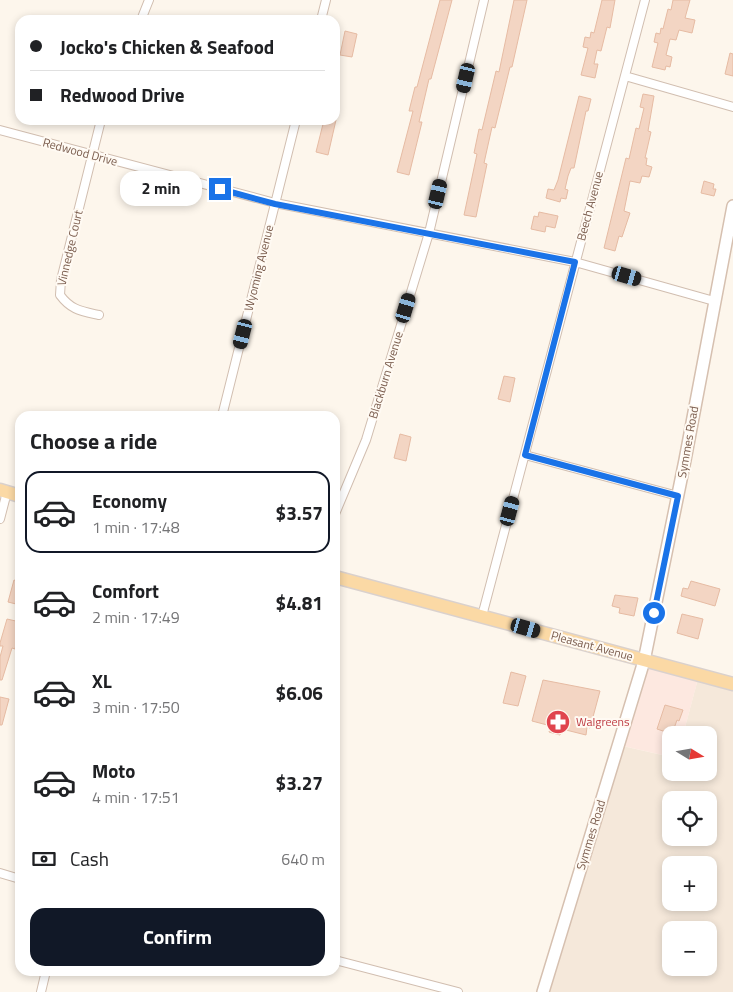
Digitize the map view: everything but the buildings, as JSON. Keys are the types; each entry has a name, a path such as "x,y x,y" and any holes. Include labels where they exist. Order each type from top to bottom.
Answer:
{"main road":[{"name":"Pleasant Avenue","path":"340,579 733,684"}],"street":[{"path":"143,15 149,0"},
{"path":"322,15 326,0"},
{"name":"Blackburn Avenue","path":"340,502 366,440 428,233 484,0"},
{"name":"Beech Avenue","path":"482,616 645,0"},
{"path":"625,76 733,107"},
{"name":"Vinnedge Court","path":"99,315 68,306 60,295 61,280 100,125"},
{"name":"Wyoming Avenue","path":"223,411 295,125"},
{"name":"Redwood Drive","path":"0,130 275,204 575,262 714,301"},
{"name":"Symmes Road","path":"543,992 644,661 678,496 733,206"},
{"path":"525,455 678,496"},
{"path":"0,518 4,491"},
{"path":"0,873 15,877"},
{"path":"340,961 458,992"},
{"path":"41,992 45,976"}],"shaded area":[{"path":"644,661 699,675 685,726 662,726 662,755 619,745"},
{"path":"699,675 733,684 733,992 543,992 618,745 662,755 662,781 718,781 718,726 685,726"}],"place":[{"name":"Walgreens","path":"558,722"}],"route":[{"path":"220,189 275,204 575,262 525,455 678,496 654,613"}]}
